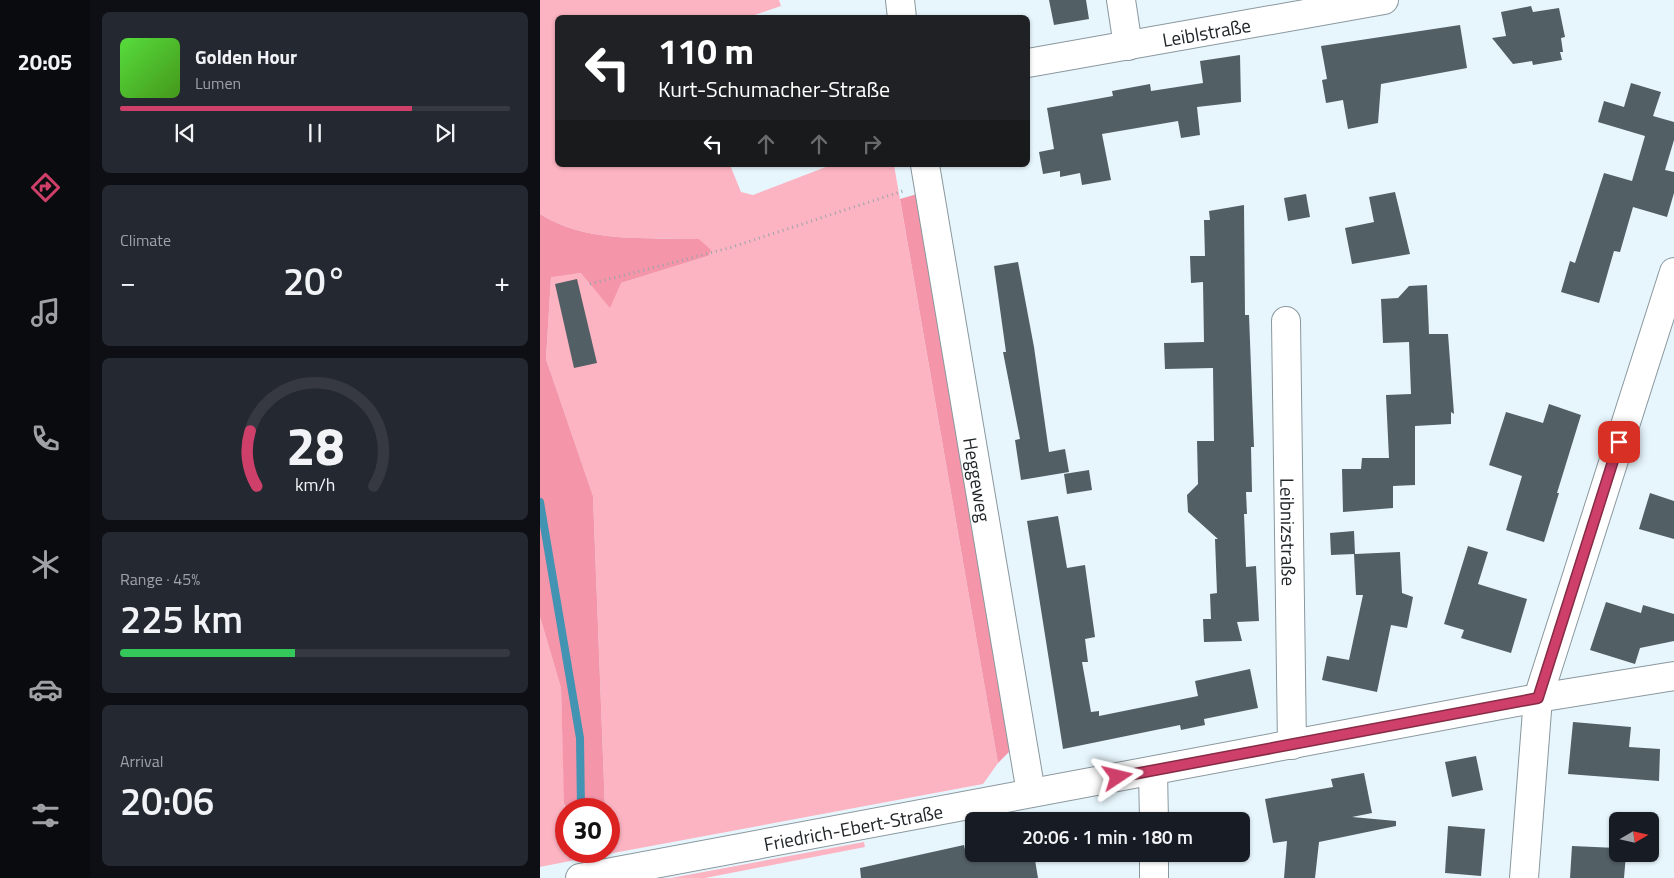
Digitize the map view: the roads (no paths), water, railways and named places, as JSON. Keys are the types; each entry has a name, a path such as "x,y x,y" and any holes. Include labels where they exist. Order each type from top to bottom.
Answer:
{"street":[{"path":"900,0 902,15"},
{"path":"1121,0 1128,46"},
{"name":"Leiblstraße","path":"1030,62 1384,0"},
{"name":"Heggeweg","path":"925,167 1031,793"},
{"path":"1524,878 1538,698 1674,272"},
{"name":"Leibnizstraße","path":"1286,320 1292,745"},
{"name":"Friedrich-Ebert-Straße","path":"580,878 1538,698 1674,676"},
{"path":"1153,771 1154,812"},
{"path":"1154,862 1154,878"}],"waterway":[{"path":"540,502 580,738 581,798"}]}
